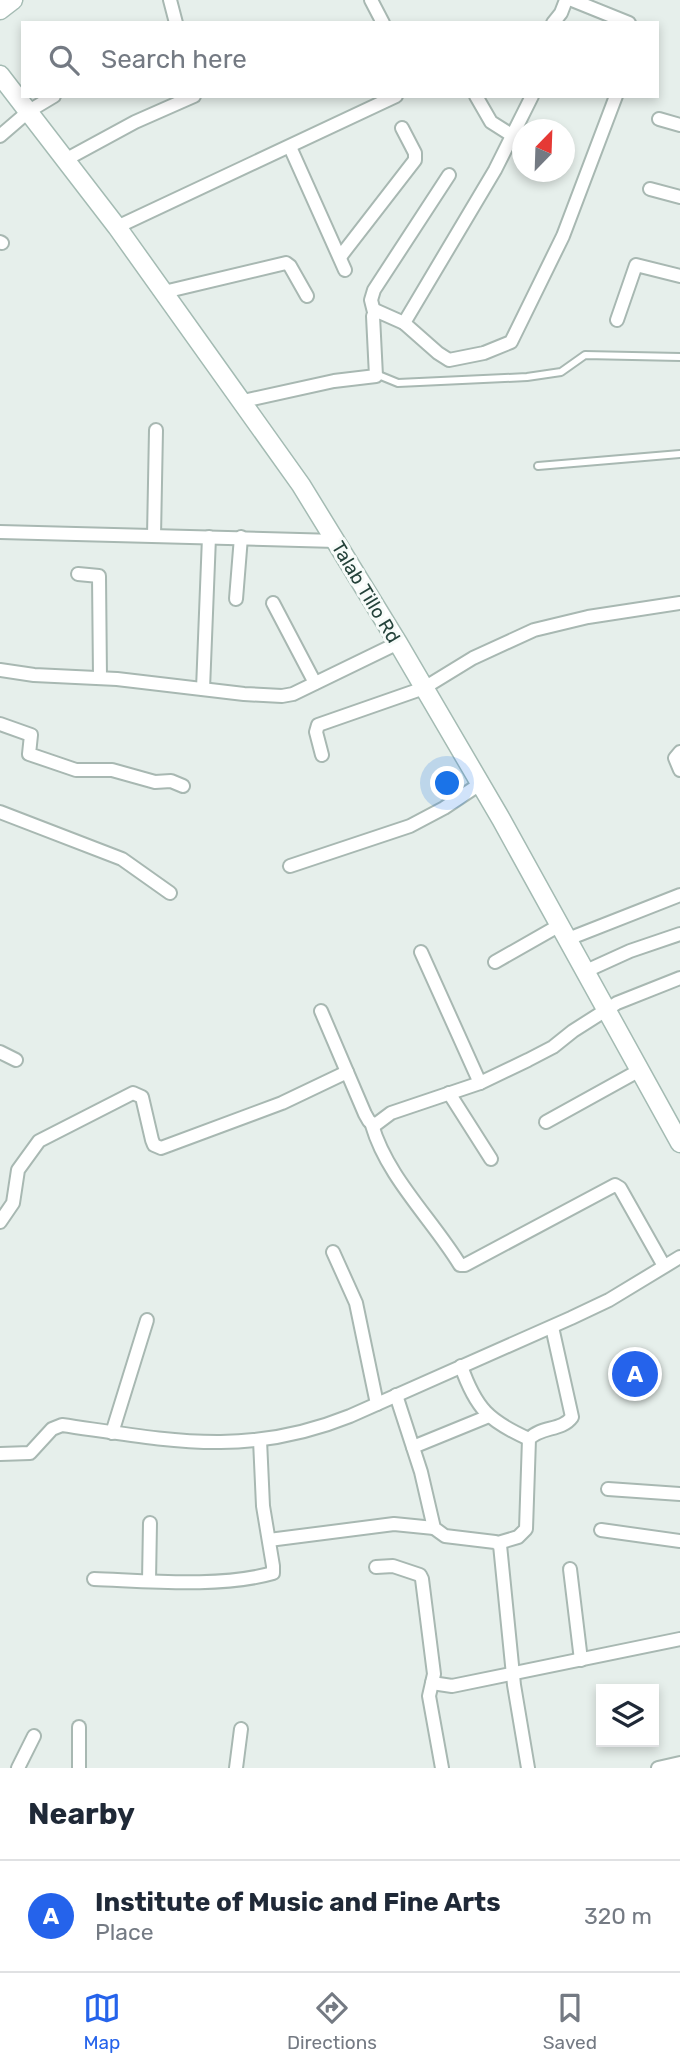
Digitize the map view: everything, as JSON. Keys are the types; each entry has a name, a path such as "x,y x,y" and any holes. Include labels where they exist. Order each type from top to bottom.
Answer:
{"main road":[{"path":"0,10 13,0"},
{"name":"Talab Tillo Rd","path":"0,75 117,227 243,401 336,541 518,850 680,1143"}],"street":[{"path":"170,0 175,21"},
{"path":"370,0 382,21"},
{"path":"556,21 566,0"},
{"path":"572,0 624,21"},
{"path":"0,136 29,111 51,98"},
{"path":"65,160 135,122 189,98"},
{"path":"117,227 392,98"},
{"path":"477,98 491,122 512,135"},
{"path":"521,119 531,98"},
{"path":"374,312 378,311 404,323 449,360 484,353 511,342 563,236 615,98"},
{"path":"659,119 680,125"},
{"path":"290,147 343,263 415,160 415,153 402,128"},
{"path":"404,323 512,138"},
{"path":"243,401 334,381 373,377 376,374 374,312 371,300 376,286 449,175"},
{"path":"650,189 680,197"},
{"path":"164,292 286,263 307,296"},
{"path":"617,320 636,265 680,276"},
{"path":"155,536 156,430"},
{"path":"0,532 336,541"},
{"path":"203,689 209,537"},
{"path":"236,599 241,537"},
{"path":"78,575 99,576 100,678"},
{"path":"272,603 315,683"},
{"path":"322,755 316,732 318,725 424,688 473,658 534,630 598,615 680,603"},
{"path":"0,664 0,670 34,675 100,678 282,696 293,694 398,643"},
{"path":"0,724 31,735 29,754 63,766 79,771 112,770 155,782 171,781 183,786"},
{"path":"680,752 675,758 680,770"},
{"path":"290,866 410,826 480,784"},
{"path":"0,812 122,859 170,893"},
{"path":"495,962 564,932 680,895"},
{"path":"586,971 630,951 680,934"},
{"path":"421,952 480,1083"},
{"path":"372,1125 378,1124 395,1111 480,1083 553,1047 607,1009 680,978"},
{"path":"321,1012 390,1164 460,1265 465,1265 615,1185 621,1188 664,1266"},
{"path":"0,1052 16,1060"},
{"path":"546,1122 640,1070"},
{"path":"0,1222 13,1203 18,1170 38,1141 126,1096 137,1093 142,1097 152,1140 154,1145 161,1148 282,1103 347,1072"},
{"path":"449,1093 491,1159"},
{"path":"333,1252 356,1303 377,1404"},
{"path":"0,1454 30,1453 57,1426 191,1443 278,1438 321,1426 552,1327 609,1300 680,1257"},
{"path":"112,1433 147,1320"},
{"path":"269,1540 394,1524 434,1528 445,1536 498,1543 518,1536 526,1529 530,1438 537,1432 565,1424 572,1417 552,1327"},
{"path":"461,1366 472,1393 489,1416 504,1427 530,1438"},
{"path":"396,1395 434,1528"},
{"path":"413,1447 489,1416"},
{"path":"94,1579 190,1581 270,1574 274,1570 263,1506 260,1440"},
{"path":"608,1489 680,1493"},
{"path":"149,1581 150,1523"},
{"path":"601,1530 680,1541"},
{"path":"498,1543 501,1548 513,1673 528,1768"},
{"path":"376,1567 393,1566 421,1577 434,1674 429,1696 442,1768"},
{"path":"570,1569 582,1660"},
{"path":"432,1683 452,1686 680,1639"},
{"path":"79,1727 79,1768"},
{"path":"236,1768 241,1730"},
{"path":"18,1768 34,1736"},
{"path":"659,1768 680,1763"}],"lane":[{"path":"376,374 398,383 527,377 561,372 585,355 680,357"},
{"path":"538,466 680,454"}],"place":[{"name":"Institute of Music and Fine Arts","path":"635,1374"}]}
